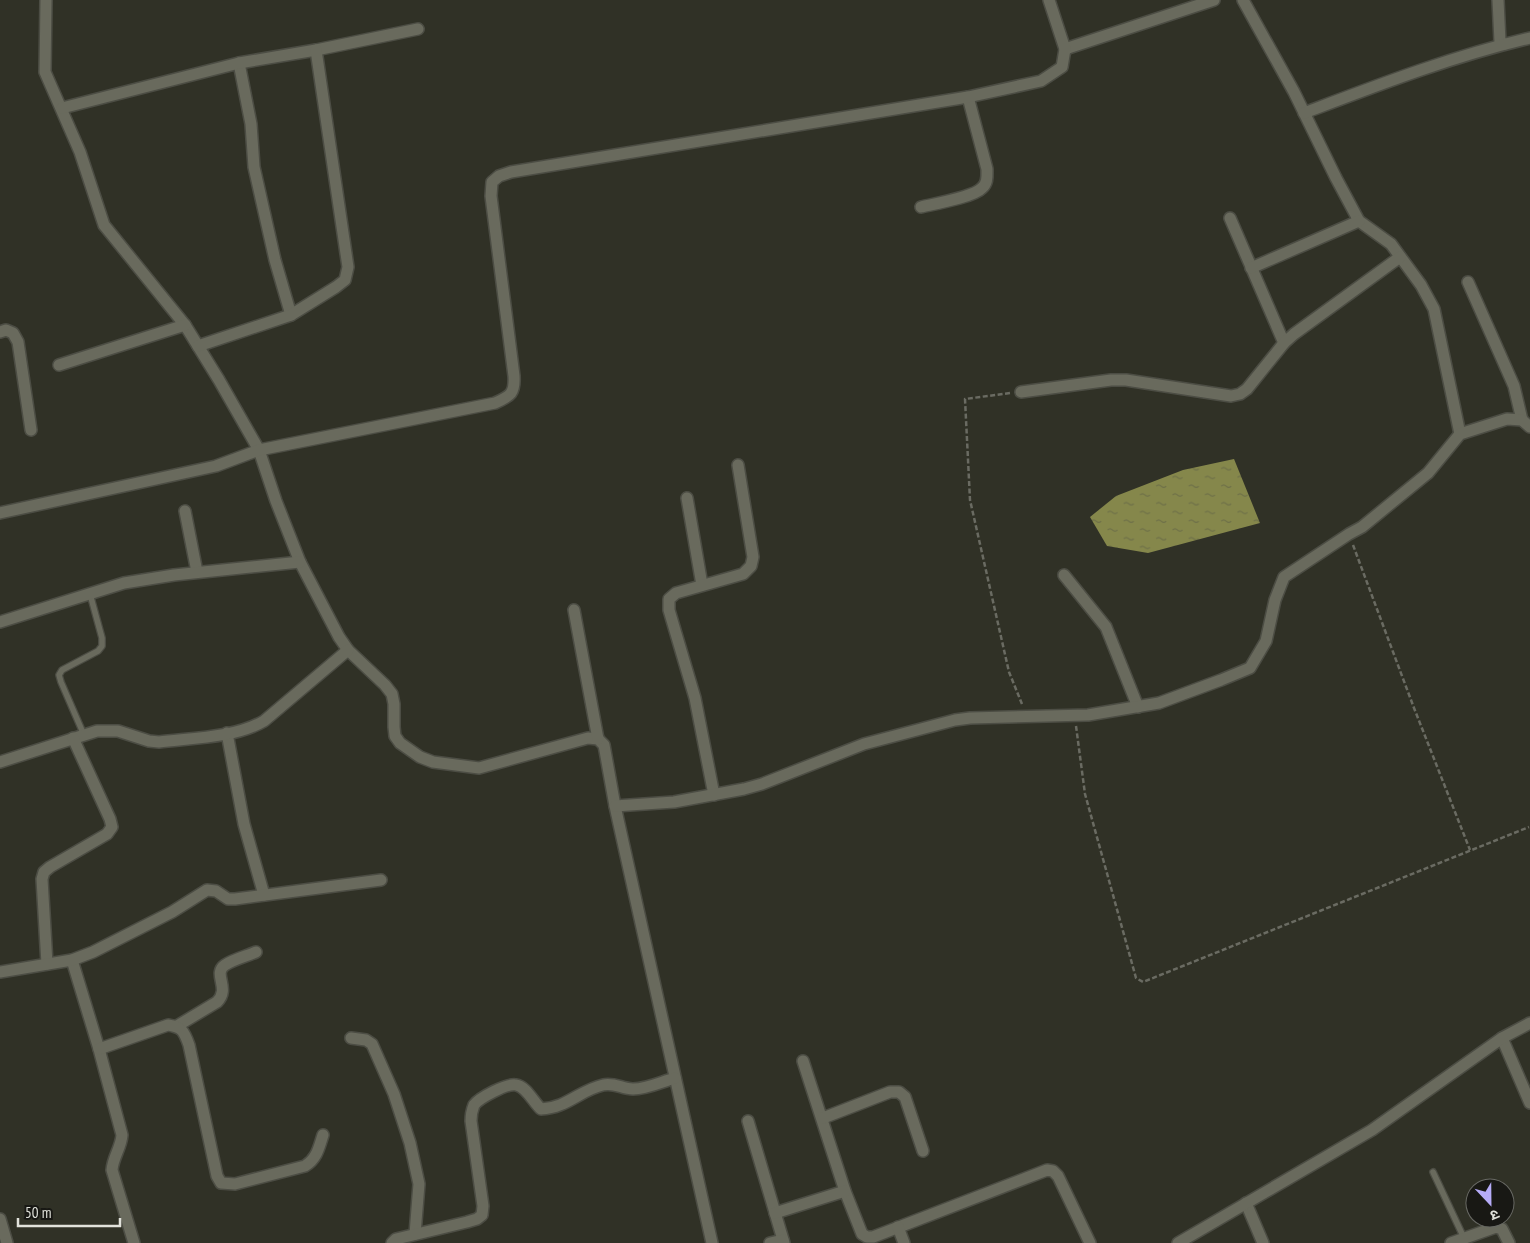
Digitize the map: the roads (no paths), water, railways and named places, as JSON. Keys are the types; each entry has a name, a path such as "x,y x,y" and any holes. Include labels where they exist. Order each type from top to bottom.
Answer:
{"street":[{"path":"46,0 45,72 80,152 104,224 185,325 259,450 276,501 300,562 340,637 348,650 392,694 394,727 400,743 426,760 479,768 588,738 598,739"},
{"path":"0,513 216,466 259,450 495,403 509,396 515,387 491,196 492,182 499,176 511,172 968,97 1041,81 1062,66 1065,50 1050,0"},
{"path":"1065,50 1214,0"},
{"path":"1243,0 1304,112 1359,221 1390,244 1421,285 1434,309 1460,434"},
{"path":"1498,0 1500,42 1505,44"},
{"path":"62,108 239,63 316,50 418,29"},
{"path":"1304,112 1394,80 1505,44 1530,38"},
{"path":"198,346 291,315 345,280 348,267 316,50"},
{"path":"239,63 251,124 254,167 291,315"},
{"path":"921,207 973,194 982,188 988,179 968,97"},
{"path":"1230,218 1284,343"},
{"path":"1252,268 1359,221"},
{"path":"1021,392 1111,380 1126,380 1232,396 1240,394 1294,334 1400,258"},
{"path":"615,806 674,802 762,784 864,744 954,720 1088,715 1159,703 1250,668 1266,641 1275,600 1284,577 1348,534 1362,527 1428,473 1460,434 1507,420 1526,424 1514,386 1468,282"},
{"path":"58,365 185,325"},
{"path":"0,332 6,330 13,333 18,342 31,430"},
{"path":"714,795 694,698 669,610 669,600 676,593 743,574 751,566 753,557 738,466"},
{"path":"687,498 702,585"},
{"path":"185,512 197,572"},
{"path":"0,622 124,583 197,572 300,562"},
{"path":"1064,575 1106,627 1138,707"},
{"path":"574,610 598,739 604,745 615,806 712,1243"},
{"path":"0,762 97,731 108,730 159,742 227,733 253,727 264,721 348,650"},
{"path":"227,733 244,824 264,895"},
{"path":"47,964 42,879 44,872 107,834 112,827 78,737"},
{"path":"0,972 72,960 93,952 172,912 207,890 216,891 228,899 235,900 381,880"},
{"path":"99,1049 168,1025 178,1026 217,1002 222,996 223,990 221,970 225,965 256,952"},
{"path":"72,960 99,1049 122,1135 121,1145 112,1160 112,1170 134,1243"},
{"path":"1178,1243 1372,1130 1502,1038 1530,1023"},
{"path":"178,1026 185,1033 190,1045 209,1142 217,1176 221,1183 235,1184 305,1166 312,1162 316,1156 323,1135"},
{"path":"351,1038 366,1040 372,1044 400,1110 419,1184 415,1234"},
{"path":"1502,1038 1530,1103"},
{"path":"803,1061 823,1118 845,1191 862,1234 866,1237 872,1237 1047,1170 1053,1171 1058,1176 1090,1243"},
{"path":"392,1243 396,1239 467,1222 482,1215 483,1206 471,1121 475,1105 482,1098 507,1086 516,1085 522,1088 542,1109 571,1101 597,1086 605,1084 613,1084 631,1089 674,1078"},
{"path":"823,1118 890,1092 899,1092 905,1097 923,1152"},
{"path":"748,1121 783,1241 770,1243"},
{"path":"775,1213 845,1191"},
{"path":"1246,1203 1263,1243"},
{"path":"0,1219 7,1243"},
{"path":"898,1227 904,1243"},
{"path":"1451,1243 1496,1227 1502,1229 1509,1243"}],"lane":[{"path":"78,737 59,675 62,670 98,651 102,646 102,638 90,594"},
{"path":"1433,1172 1464,1238"}],"water":[{"path":"1234,459 1260,523 1148,553 1107,546 1090,517 1116,496 1183,470"}]}
